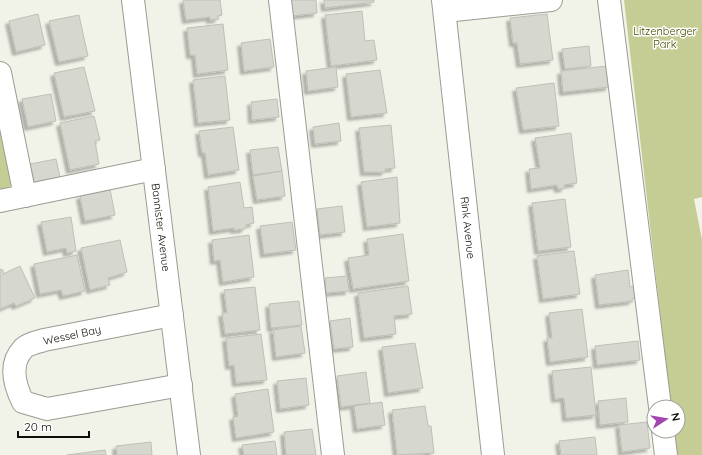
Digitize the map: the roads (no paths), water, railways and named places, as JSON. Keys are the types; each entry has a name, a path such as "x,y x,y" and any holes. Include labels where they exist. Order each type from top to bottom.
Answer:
{"street":[{"name":"Bannister Avenue","path":"133,0 189,455"},
{"path":"280,0 333,455"},
{"path":"444,5 551,0"},
{"path":"608,0 659,399"},
{"name":"Rink Avenue","path":"444,5 493,455"},
{"path":"0,73 25,196"},
{"path":"0,201 154,168"},
{"name":"Wessel Bay","path":"172,315 44,340 24,348 14,364 15,386 24,402 47,409 181,385"},
{"path":"663,439 666,455"}],"park label":[{"name":"Litzenberger Park","path":"665,37"}]}
